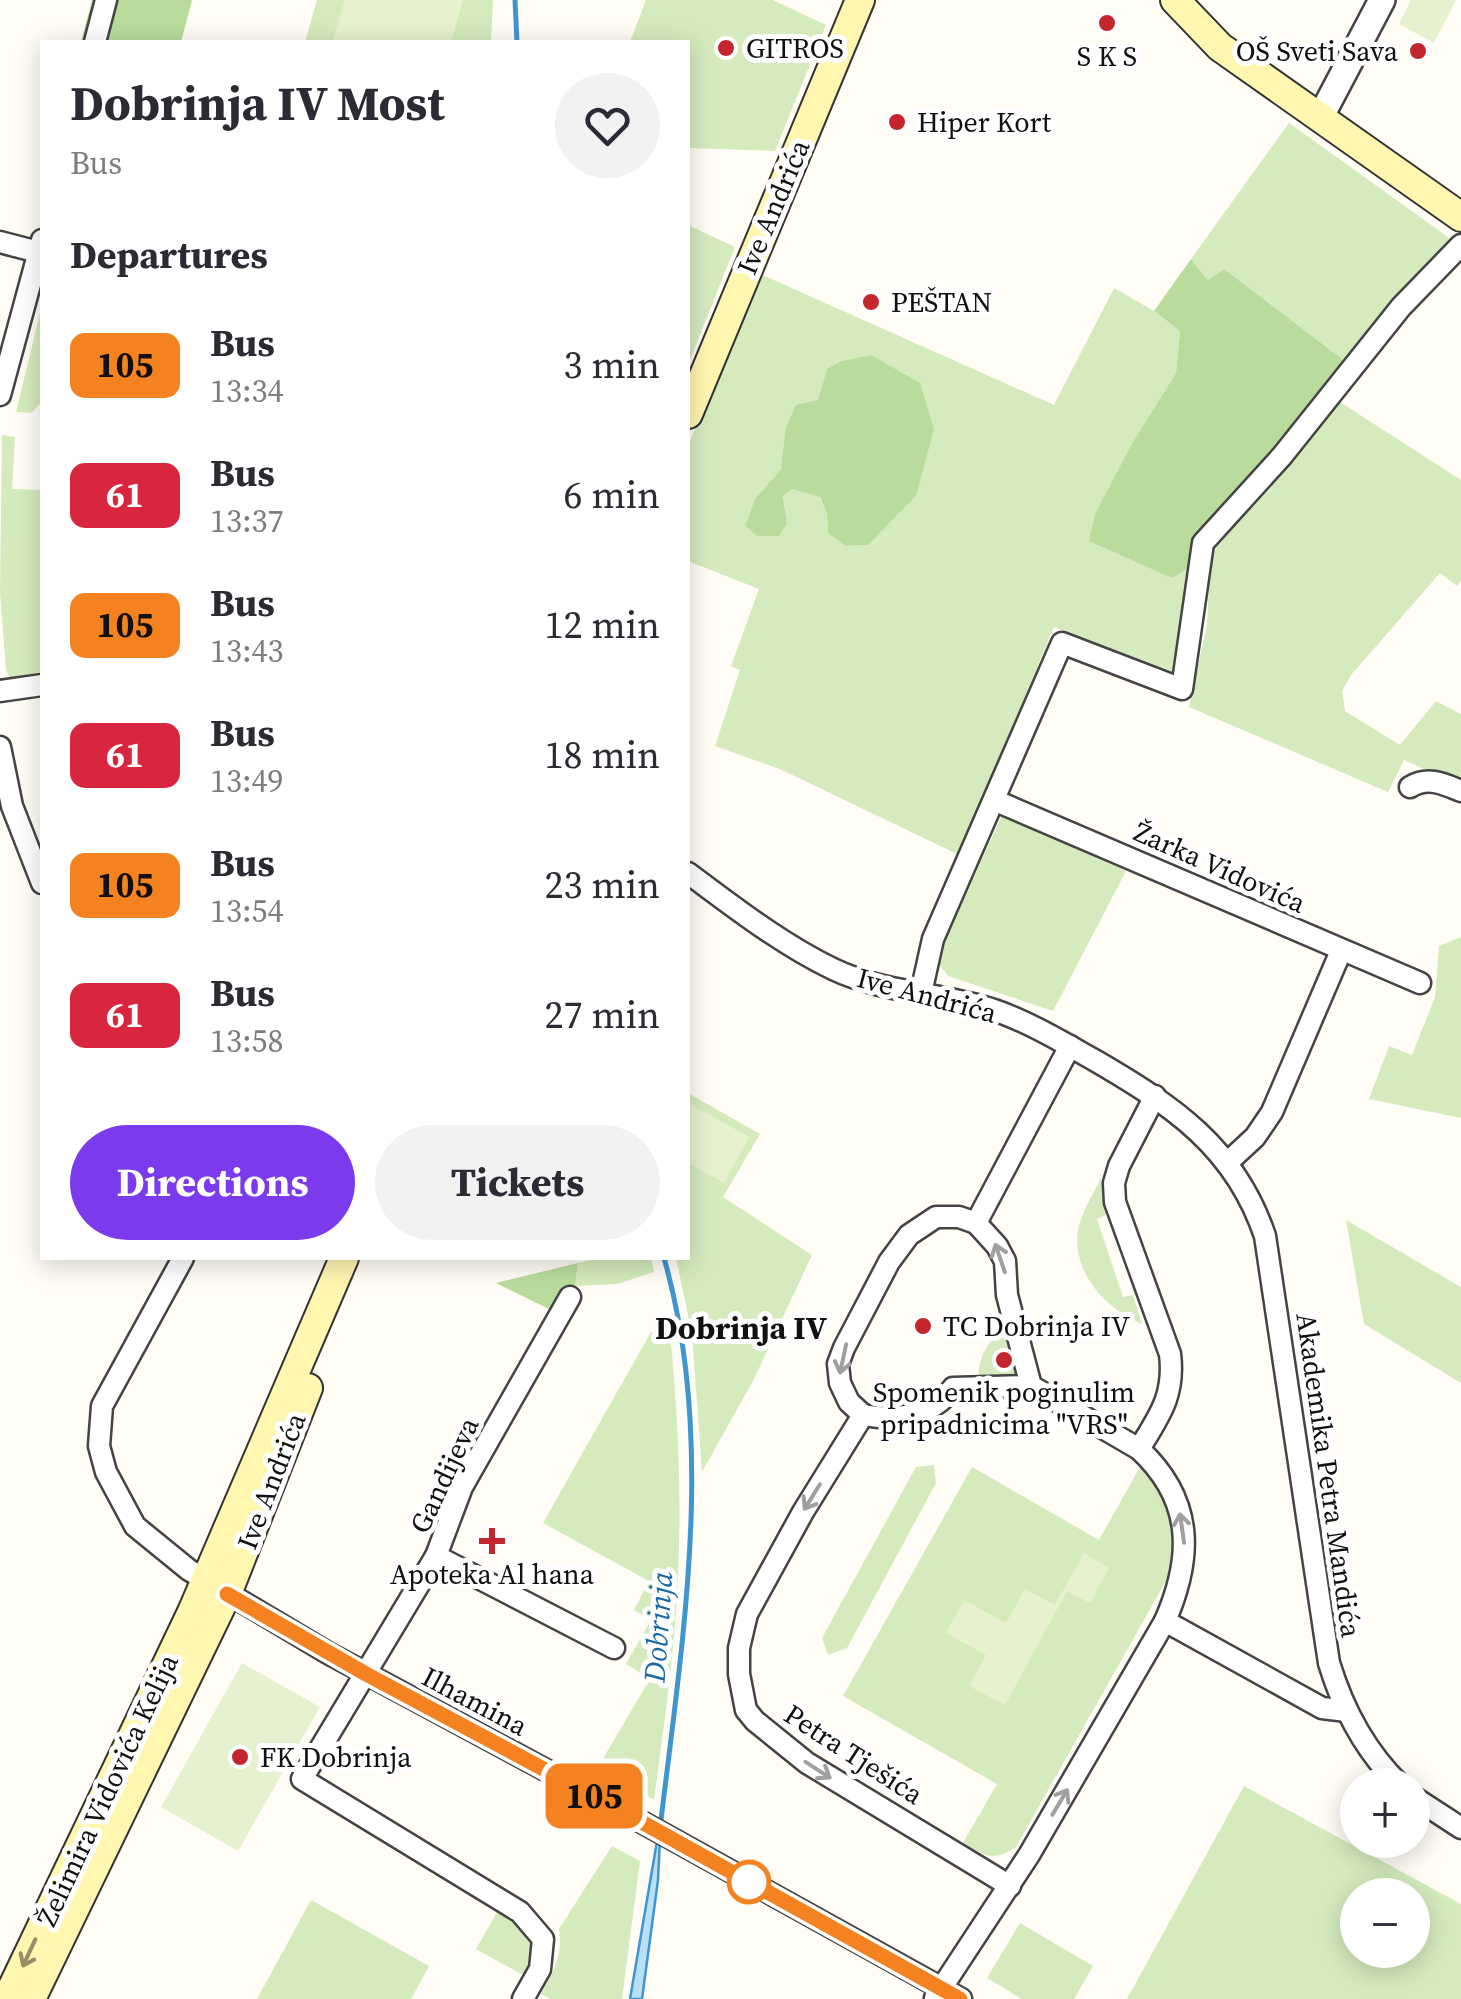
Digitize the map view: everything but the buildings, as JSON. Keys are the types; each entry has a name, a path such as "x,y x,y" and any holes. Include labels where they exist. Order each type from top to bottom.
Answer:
{"main road":[{"name":"Ive Andrića","path":"690,409 860,0"},
{"path":"1175,0 1220,47 1461,216"},
{"name":"Ive Andrića","path":"216,1587 343,1260"},
{"name":"Ive Andrića","path":"216,1587 361,1260"},
{"name":"Želimira Vidovića Kelija","path":"7,1999 216,1587"},
{"name":"Želimira Vidovića Kelija","path":"32,1999 216,1587"}],"street":[{"path":"96,40 106,0"},
{"path":"1320,118 1382,0"},
{"path":"0,242 40,248"},
{"path":"921,994 933,939 1062,643 1182,689 1203,542 1282,456 1401,307 1461,246"},
{"path":"0,396 40,252"},
{"path":"0,691 40,685"},
{"path":"0,748 12,806 40,878"},
{"path":"1410,788 1417,783 1438,782 1461,791"},
{"name":"Žarka Vidovića","path":"996,801 1420,984"},
{"name":"Ive Andrića","path":"690,874 743,914 834,969 998,1011 1070,1046"},
{"path":"1227,1163 1255,1137 1272,1112 1341,951"},
{"path":"976,1223 1070,1046"},
{"name":"Akademika Petra Mandića","path":"1070,1046 1175,1109 1227,1163 1255,1207 1265,1236 1325,1644 1347,1711 1365,1744 1385,1768"},
{"path":"1138,1449 1160,1416 1170,1391 1172,1368 1115,1202 1114,1183 1156,1096"},
{"path":"946,1996 1164,1621 1180,1582 1183,1530 1169,1486 1138,1449 1032,1386 953,1388 939,1404 918,1414 884,1419 863,1415 844,1394 838,1364 860,1316 890,1262 909,1236 929,1220 947,1215 976,1223 988,1233 1004,1261 1007,1296 1032,1386"},
{"name":"Ilhamina","path":"182,1260 102,1406 99,1446 106,1472 135,1526 216,1587 366,1674 682,1844 946,1996"},
{"name":"Gandijeva","path":"570,1296 462,1488 436,1556 614,1648"},
{"name":"Petra Tješića","path":"863,1415 802,1512 747,1614 738,1674 746,1710 807,1763 1010,1886"},
{"path":"436,1556 302,1780 520,1912 544,1939 540,1969 526,1994"},
{"path":"1164,1621 1322,1708 1347,1711"},
{"path":"1430,1808 1461,1828"}],"green space":[{"path":"92,0 192,0 182,40 82,40"},
{"path":"317,0 493,0 491,40 306,40"},
{"path":"345,0 463,0 452,40 333,40"},
{"path":"646,0 773,0 826,25 775,151 690,148 690,40 631,40"},
{"path":"1411,0 1456,0 1434,43 1399,24"},
{"path":"1289,123 1448,237 1450,244 1345,361 1224,269 1208,280 1191,259"},
{"path":"690,226 735,247 690,360"},
{"path":"1191,259 1208,280 1224,269 1345,361 1264,469 1201,530 1190,567 1172,578 1089,541 1095,514 1134,440 1176,373 1180,331 1154,311"},
{"path":"758,273 1054,405 1114,288 1180,331 1176,373 1134,440 1089,540 1171,577 1190,567 1174,672 1054,627 959,855 782,770 715,746 740,670 731,666 759,589 690,562 690,441","holes":["871,355 868,545 845,546 828,533 827,514 819,496 792,489 783,496 787,522 758,536 745,526 755,499 781,469 818,400 827,370 841,361"]},
{"path":"40,313 40,404 31,413 16,412"},
{"path":"871,355 920,383 934,429 916,496 868,545 845,546 828,533 827,514 820,497 792,489 783,496 787,523 779,536 757,536 745,526 755,499 781,469 786,427 796,405 818,400 827,369 841,361"},
{"path":"1340,402 1461,480 1461,580 1457,586 1440,573 1351,675 1342,691 1345,711 1400,745 1436,701 1461,714 1461,785 1404,760 1388,792 1189,707 1207,625 1210,563 1215,549"},
{"path":"2,435 15,437 12,489 40,490 40,672 10,678 6,670 0,592"},
{"path":"1002,815 1126,871 1053,1011 948,976 938,963"},
{"path":"1461,937 1461,1118 1369,1099 1389,1046 1412,1055 1435,997 1439,946"},
{"path":"690,1094 760,1134 723,1197 812,1255 753,1381 702,1472 692,1334 676,1260 690,1260"},
{"path":"690,1104 749,1137 724,1183 690,1164"},
{"path":"1101,1178 1106,1215 1097,1219 1123,1297 1133,1295 1142,1324 1104,1299 1080,1261 1078,1230"},
{"path":"1346,1220 1461,1287 1461,1383 1364,1324"},
{"path":"651,1260 654,1272 617,1284 575,1286 578,1263"},
{"path":"578,1263 575,1286 567,1290 555,1312 496,1283"},
{"path":"651,1332 671,1343 679,1500 675,1621 654,1800 598,1767 650,1679 626,1664 651,1620 634,1610 649,1581 543,1523"},
{"path":"1002,1333 1008,1334 1021,1377 979,1379 984,1353"},
{"path":"934,1465 936,1483 847,1648 828,1655 822,1638 916,1467"},
{"path":"972,1467 1099,1540 1140,1467 1160,1488 1171,1533 1167,1579 1016,1847 995,1856 963,1843 997,1784 843,1696"},
{"path":"1084,1553 1109,1568 1090,1603 1067,1591 1005,1705 969,1686 986,1655 946,1633 964,1600 1006,1623 1025,1589 1055,1605"},
{"name":"FK Dobrinja","path":"242,1663 320,1707 238,1851 161,1807"},
{"path":"1244,1786 1340,1838 1340,1858 1376,1858 1413,1878 1340,1878 1340,1968 1430,1968 1430,1887 1461,1904 1461,1999 1127,1999"},
{"path":"612,1846 640,1861 622,1999 551,1999 541,1994 556,1963 559,1929"},
{"path":"311,1900 429,1966 411,1999 257,1999"},
{"path":"500,1907 536,1940 530,1972 521,1974 476,1949"},
{"path":"1020,1923 1093,1966 1074,1999 1022,1999 987,1978"}],"water":[{"path":"661,1818 658,1880 642,1999 630,1999"}],"waterway":[{"path":"515,0 517,40"},
{"name":"Dobrinja","path":"661,1820 685,1609 692,1467 680,1327 664,1260"}],"bus line":[{"name":"105","path":"227,1594 960,1999"}],"place":[{"name":"S K S","path":"1107,23"},
{"name":"GITROS","path":"726,48"},
{"name":"OŠ Sveti Sava","path":"1418,51"},
{"name":"Hiper Kort","path":"897,122"},
{"name":"PEŠTAN","path":"871,302"},
{"name":"TC Dobrinja IV","path":"923,1326"},
{"name":"Spomenik poginulim pripadnicima \"VRS\"","path":"1004,1360"},
{"name":"Apoteka Al hana","path":"492,1541"},
{"name":"FK Dobrinja","path":"240,1757"}],"district":[{"name":"Dobrinja IV","path":"741,1328"}]}
